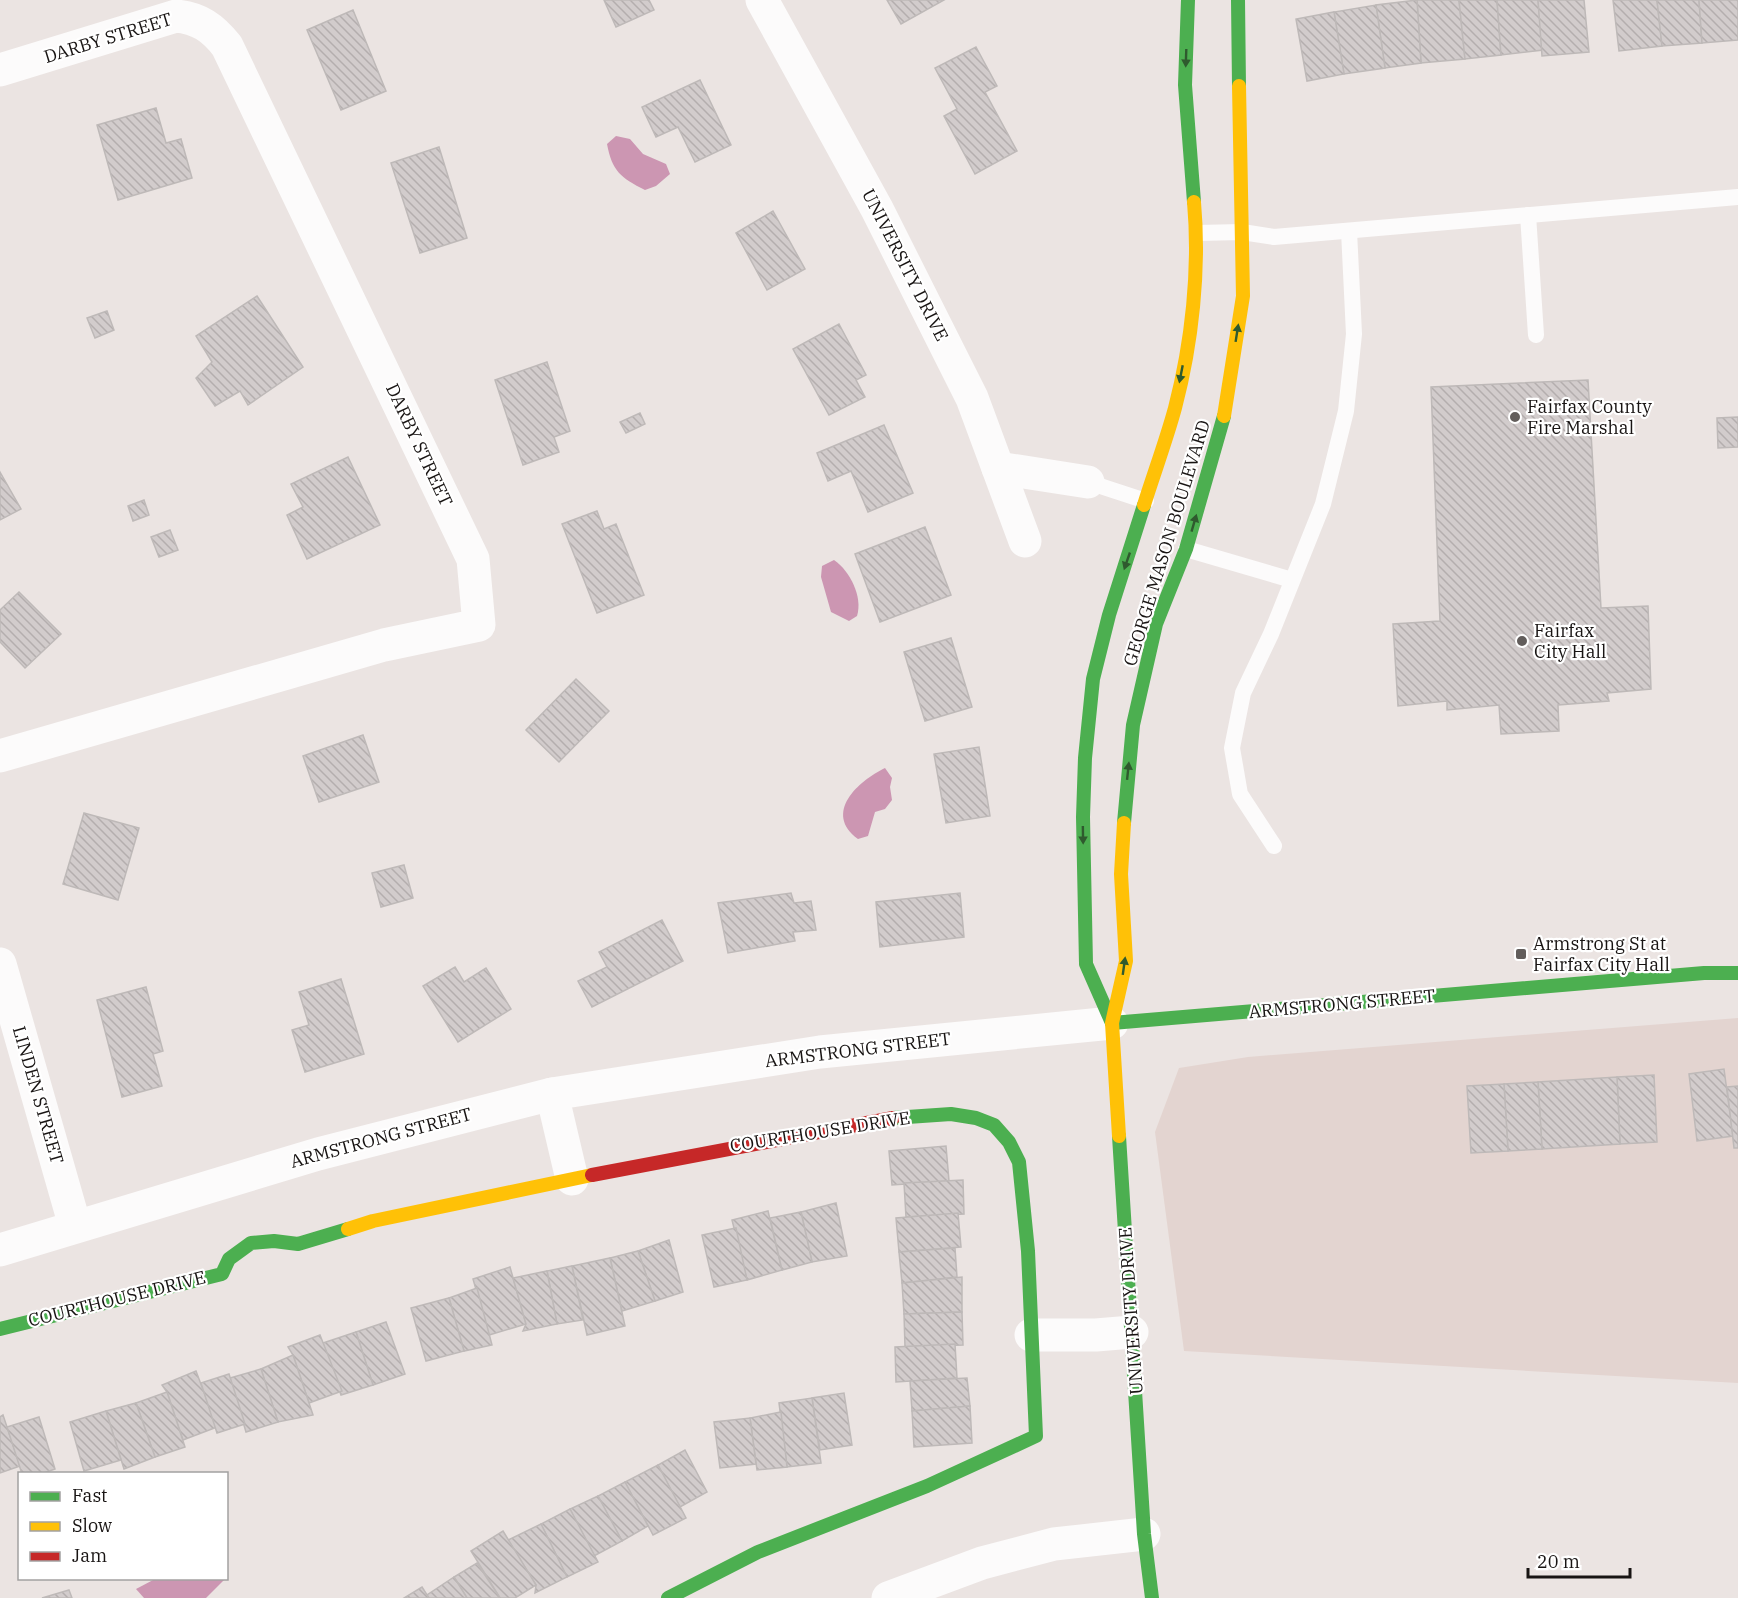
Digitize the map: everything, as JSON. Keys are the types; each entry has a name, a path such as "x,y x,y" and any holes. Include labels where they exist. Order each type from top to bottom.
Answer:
{"street":[{"name":"UNIVERSITY DRIVE","path":"762,0 877,209 972,398 1025,541"},
{"name":"GEORGE MASON BOULEVARD","path":"1112,1023 1086,964 1084,758 1093,679 1109,615 1175,408 1188,339 1197,233 1185,85 1188,0"},
{"name":"GEORGE MASON BOULEVARD","path":"1112,1023 1126,961 1122,874 1126,791 1133,725 1156,624 1186,549 1226,413 1243,296 1238,0"},
{"name":"DARBY STREET","path":"0,70 176,16 190,17 216,32 237,67 473,559 479,626 384,645 0,756"},
{"path":"998,468 1088,483"},
{"name":"LINDEN STREET","path":"0,964 75,1226"},
{"name":"ARMSTRONG STREET","path":"0,1250 318,1154 552,1094 820,1052 1112,1023 1692,974 1738,973"},
{"name":"UNIVERSITY DRIVE","path":"1112,1023 1144,1534 1152,1598"},
{"path":"552,1094 572,1179"},
{"name":"COURTHOUSE DRIVE","path":"0,1329 222,1274 229,1259 251,1243 274,1241 298,1244 373,1221 572,1179 888,1118 951,1114 976,1118 994,1125 1009,1142 1019,1162 1028,1251 1036,1436 927,1486 758,1552 668,1598"},
{"path":"1031,1335 1096,1335 1132,1332"},
{"path":"888,1598 982,1563 1053,1544 1144,1534"}],"lane":[{"path":"1197,233 1242,232 1274,237 1738,197"},
{"path":"1528,215 1536,335"},
{"path":"1274,846 1240,795 1232,748 1244,693 1271,634 1323,504 1346,411 1354,333 1349,231"},
{"path":"1088,483 1146,501"},
{"path":"1186,549 1292,580"}],"shaded area":[{"path":"616,136 630,139 643,154 666,164 670,174 656,186 645,190 630,182 619,173 609,153 607,144"},
{"path":"834,560 850,578 857,593 857,616 849,621 831,612 821,577 822,566"},
{"path":"885,768 892,778 890,787 892,800 885,809 875,812 868,836 858,839 848,829 844,819 844,809 855,789"},
{"path":"1738,1018 1738,1383 1184,1351 1155,1132 1179,1068 1248,1057"},
{"path":"153,1580 224,1580 206,1598 144,1598 136,1589"}],"building":[{"path":"604,0 649,0 654,10 616,27"},
{"path":"887,0 944,0 901,24"},
{"path":"1417,0 1459,0 1465,59 1421,63"},
{"path":"1417,0 1421,63 1385,68 1376,5"},
{"path":"1459,0 1497,0 1501,55 1465,59"},
{"path":"1497,0 1538,0 1543,50 1501,55"},
{"path":"1538,0 1584,0 1589,52 1542,56"},
{"path":"1613,0 1657,0 1662,46 1619,51"},
{"path":"1657,0 1699,0 1702,43 1662,46"},
{"path":"1699,0 1738,0 1738,40 1702,43"},
{"path":"1376,5 1385,68 1344,74 1334,12"},
{"path":"353,10 386,91 341,110 307,30"},
{"path":"1334,12 1344,74 1307,81 1296,19"},
{"path":"976,47 997,86 985,92 1017,151 975,174 944,116 957,109 935,68"},
{"path":"700,80 731,145 695,162 678,127 656,137 642,107"},
{"path":"156,108 166,143 181,139 192,178 118,200 97,125"},
{"path":"439,147 467,238 420,253 391,163"},
{"path":"773,211 805,269 767,290 736,233"},
{"path":"257,296 303,367 248,405 240,391 215,406 196,378 212,362 196,336"},
{"path":"107,311 114,330 95,338 87,318"},
{"path":"839,324 866,375 856,380 865,397 829,415 793,349"},
{"path":"547,362 570,431 554,437 559,452 523,465 495,380"},
{"path":"1588,380 1601,608 1648,606 1651,689 1607,693 1609,701 1558,705 1559,731 1501,734 1499,705 1447,710 1447,701 1398,706 1393,624 1440,621 1431,387"},
{"path":"640,413 645,424 626,433 620,422"},
{"path":"1738,417 1738,447 1718,448 1717,418"},
{"path":"884,425 913,493 868,512 851,471 828,481 817,453"},
{"path":"348,457 380,525 307,559 287,515 303,507 291,484"},
{"path":"0,472 21,509 0,520"},
{"path":"144,500 149,515 133,521 128,506"},
{"path":"597,511 604,529 616,524 644,595 597,613 562,524"},
{"path":"925,527 951,595 880,622 855,554"},
{"path":"170,530 178,550 159,557 151,537"},
{"path":"19,592 61,634 25,668 0,642 0,610"},
{"path":"951,638 972,707 925,721 904,652"},
{"path":"576,679 609,711 559,762 526,730"},
{"path":"363,735 379,782 319,802 303,756"},
{"path":"979,747 990,816 946,823 934,754"},
{"path":"84,813 139,828 118,900 63,884"},
{"path":"404,865 413,898 381,907 372,873"},
{"path":"791,893 794,903 811,901 816,930 793,932 795,941 728,953 718,903"},
{"path":"960,893 964,937 880,947 876,902"},
{"path":"662,920 683,961 592,1007 578,981 607,967 599,952"},
{"path":"455,967 464,982 486,968 511,1009 458,1042 423,986"},
{"path":"341,979 364,1054 305,1072 292,1030 309,1025 299,992"},
{"path":"146,987 163,1051 153,1054 162,1086 122,1097 97,1000"},
{"path":"1724,1069 1733,1136 1697,1141 1689,1074"},
{"path":"1654,1075 1657,1142 1620,1144 1617,1077"},
{"path":"1617,1077 1620,1144 1542,1149 1538,1082"},
{"path":"1538,1082 1542,1149 1508,1151 1504,1084"},
{"path":"1504,1084 1508,1151 1471,1153 1467,1086"},
{"path":"1738,1086 1738,1148 1734,1148 1727,1087"},
{"path":"946,1146 949,1181 892,1185 889,1151"},
{"path":"963,1180 964,1214 906,1217 904,1183"},
{"path":"836,1203 847,1256 812,1262 801,1212"},
{"path":"768,1211 782,1270 747,1280 732,1220"},
{"path":"801,1212 812,1262 782,1270 770,1218"},
{"path":"958,1213 961,1247 899,1252 896,1218"},
{"path":"736,1228 747,1280 714,1287 702,1235"},
{"path":"669,1240 683,1292 655,1301 638,1251"},
{"path":"955,1248 957,1277 902,1283 899,1252"},
{"path":"638,1251 655,1301 622,1311 610,1258"},
{"path":"610,1258 625,1326 587,1335 572,1266"},
{"path":"572,1266 583,1320 557,1324 547,1271"},
{"path":"510,1267 526,1324 489,1335 473,1279"},
{"path":"547,1271 557,1324 523,1331 526,1324 513,1278"},
{"path":"962,1277 962,1312 904,1314 902,1283"},
{"path":"477,1288 492,1345 464,1351 449,1298"},
{"path":"449,1298 464,1351 426,1361 411,1308"},
{"path":"962,1312 963,1345 905,1347 904,1314"},
{"path":"386,1322 405,1374 373,1385 356,1332"},
{"path":"356,1332 373,1385 341,1395 323,1343"},
{"path":"320,1335 342,1391 309,1403 293,1355 288,1347"},
{"path":"955,1344 957,1378 896,1382 895,1347"},
{"path":"293,1355 313,1415 278,1422 261,1369"},
{"path":"261,1369 278,1422 246,1432 230,1378"},
{"path":"196,1371 217,1427 183,1440 167,1392 162,1385"},
{"path":"229,1374 245,1424 217,1433 201,1383"},
{"path":"967,1378 970,1406 912,1411 910,1381"},
{"path":"167,1392 185,1447 155,1457 136,1403"},
{"path":"844,1393 852,1445 820,1450 812,1398"},
{"path":"812,1398 821,1463 787,1467 779,1403"},
{"path":"136,1403 155,1457 124,1469 106,1411"},
{"path":"970,1406 972,1443 914,1447 912,1411"},
{"path":"106,1411 121,1460 84,1471 70,1422"},
{"path":"781,1412 787,1467 757,1470 750,1418"},
{"path":"3,1415 20,1466 0,1473 0,1417"},
{"path":"39,1417 55,1469 47,1472 21,1472 7,1427"},
{"path":"750,1418 756,1464 720,1468 714,1422"},
{"path":"685,1450 707,1492 680,1507 658,1465"},
{"path":"658,1465 686,1518 653,1535 625,1482"},
{"path":"625,1482 648,1526 622,1541 598,1496"},
{"path":"598,1496 622,1541 594,1556 570,1509"},
{"path":"570,1509 598,1562 567,1577 541,1524"},
{"path":"541,1524 567,1577 535,1593 536,1585 508,1540"},
{"path":"503,1531 536,1585 515,1598 500,1598 471,1551"},
{"path":"477,1563 500,1598 467,1598 454,1577"},
{"path":"454,1577 467,1598 429,1598 427,1595"},
{"path":"422,1587 429,1598 404,1598"},
{"path":"69,1590 72,1598 42,1598"}],"traffic: fast":[{"path":"1188,0 1185,85 1194,202"},
{"path":"1238,0 1239,86"},
{"path":"1124,823 1133,725 1156,624 1186,549 1224,416"},
{"path":"1112,1023 1086,964 1083,817 1085,758 1093,679 1109,615 1144,505"},
{"path":"1112,1023 1704,973 1738,973"},
{"path":"668,1598 758,1552 927,1486 1036,1436 1028,1251 1019,1162 1009,1142 994,1125 976,1118 951,1114 893,1118"},
{"path":"1119,1136 1144,1534 1152,1598"},
{"path":"0,1329 222,1274 229,1259 251,1243 274,1241 298,1244 348,1229"}],"traffic: slow":[{"path":"1224,416 1243,296 1239,86"},
{"path":"1144,505 1171,420 1186,358 1195,279 1194,202"},
{"path":"1119,1136 1112,1023 1126,961 1121,874 1124,823"},
{"path":"348,1229 373,1221 592,1175"}],"traffic: jam":[{"path":"592,1175 893,1118"}],"place":[{"name":"Fairfax County Fire Marshal","path":"1515,417"},
{"name":"Fairfax City Hall","path":"1522,641"},
{"name":"Armstrong St at Fairfax City Hall","path":"1521,954"}]}
